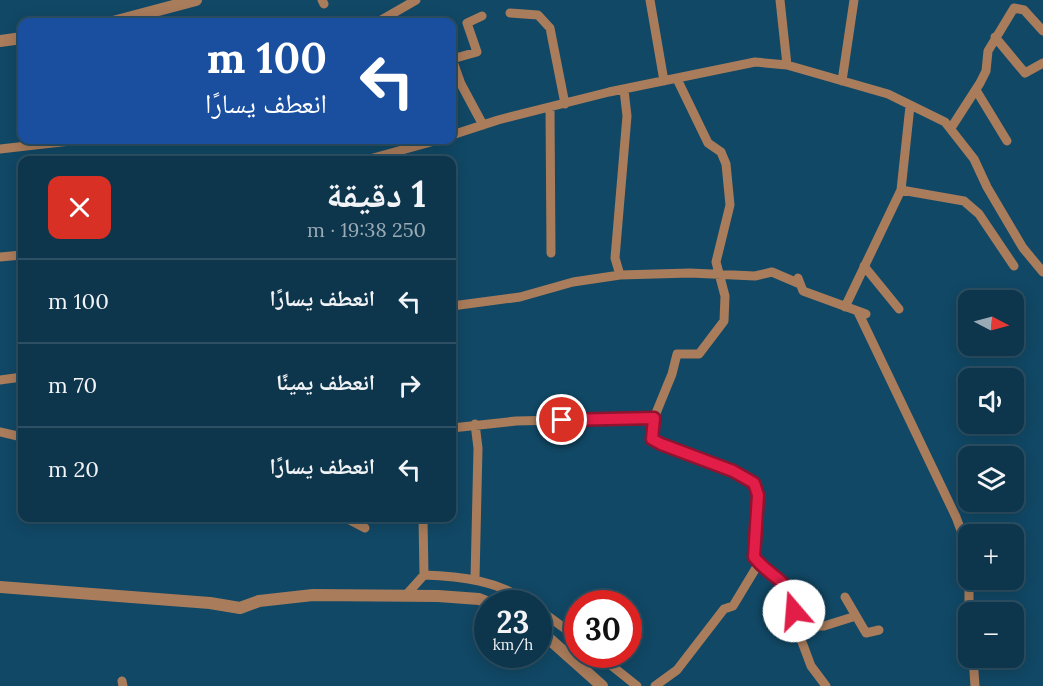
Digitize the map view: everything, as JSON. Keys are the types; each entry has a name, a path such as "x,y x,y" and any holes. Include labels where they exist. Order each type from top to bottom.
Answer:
{"street":[{"path":"128,18 196,0"},
{"path":"385,18 416,0"},
{"path":"650,0 664,81"},
{"path":"780,0 787,65"},
{"path":"842,81 854,0"},
{"path":"951,128 986,71 988,51 1014,8 1024,10 1043,31"},
{"path":"510,13 538,15 550,28 565,104"},
{"path":"456,58 477,52 467,22 482,16"},
{"path":"995,37 1025,73 1043,63"},
{"path":"0,41 18,39"},
{"path":"456,134 550,107 755,62 787,65 888,94 945,122 974,159 987,187 1023,248 1043,272"},
{"path":"456,70 483,125"},
{"path":"677,79 708,142 721,152 726,164 730,205 716,262 725,296 724,321 699,354 677,354 672,374 654,418 652,439 733,471 754,483 758,495 754,557 786,584 792,596 796,626 811,666 826,686"},
{"path":"620,275 615,258 627,116 624,90"},
{"path":"976,90 1006,141"},
{"path":"845,307 901,190 910,106"},
{"path":"550,107 551,253"},
{"path":"0,149 44,144"},
{"path":"380,156 424,144"},
{"path":"901,190 964,201 980,213 1014,266"},
{"path":"0,257 18,255"},
{"path":"864,266 899,309"},
{"path":"456,305 520,297 573,282 620,275 690,273 755,276 772,272 798,280 803,291 862,313 958,524"},
{"path":"0,380 18,378"},
{"path":"456,427 475,424 654,418"},
{"path":"475,424 478,448 475,579"},
{"path":"0,432 18,436"},
{"path":"354,522 365,528"},
{"path":"406,596 424,575 423,522"},
{"path":"655,686 677,670 724,609 733,606 759,563"},
{"path":"424,575 460,576 504,590"},
{"path":"0,587 210,603 240,608 259,602 313,595 474,599"},
{"path":"845,597 866,633 879,630"},
{"path":"796,626 824,626 856,616"},
{"path":"552,641 602,686"},
{"path":"614,668 637,686"},
{"path":"974,668 975,686"}],"route":[{"path":"562,420 654,418 652,439 733,471 754,483 758,495 754,557 786,584 792,596 794,611"}]}
